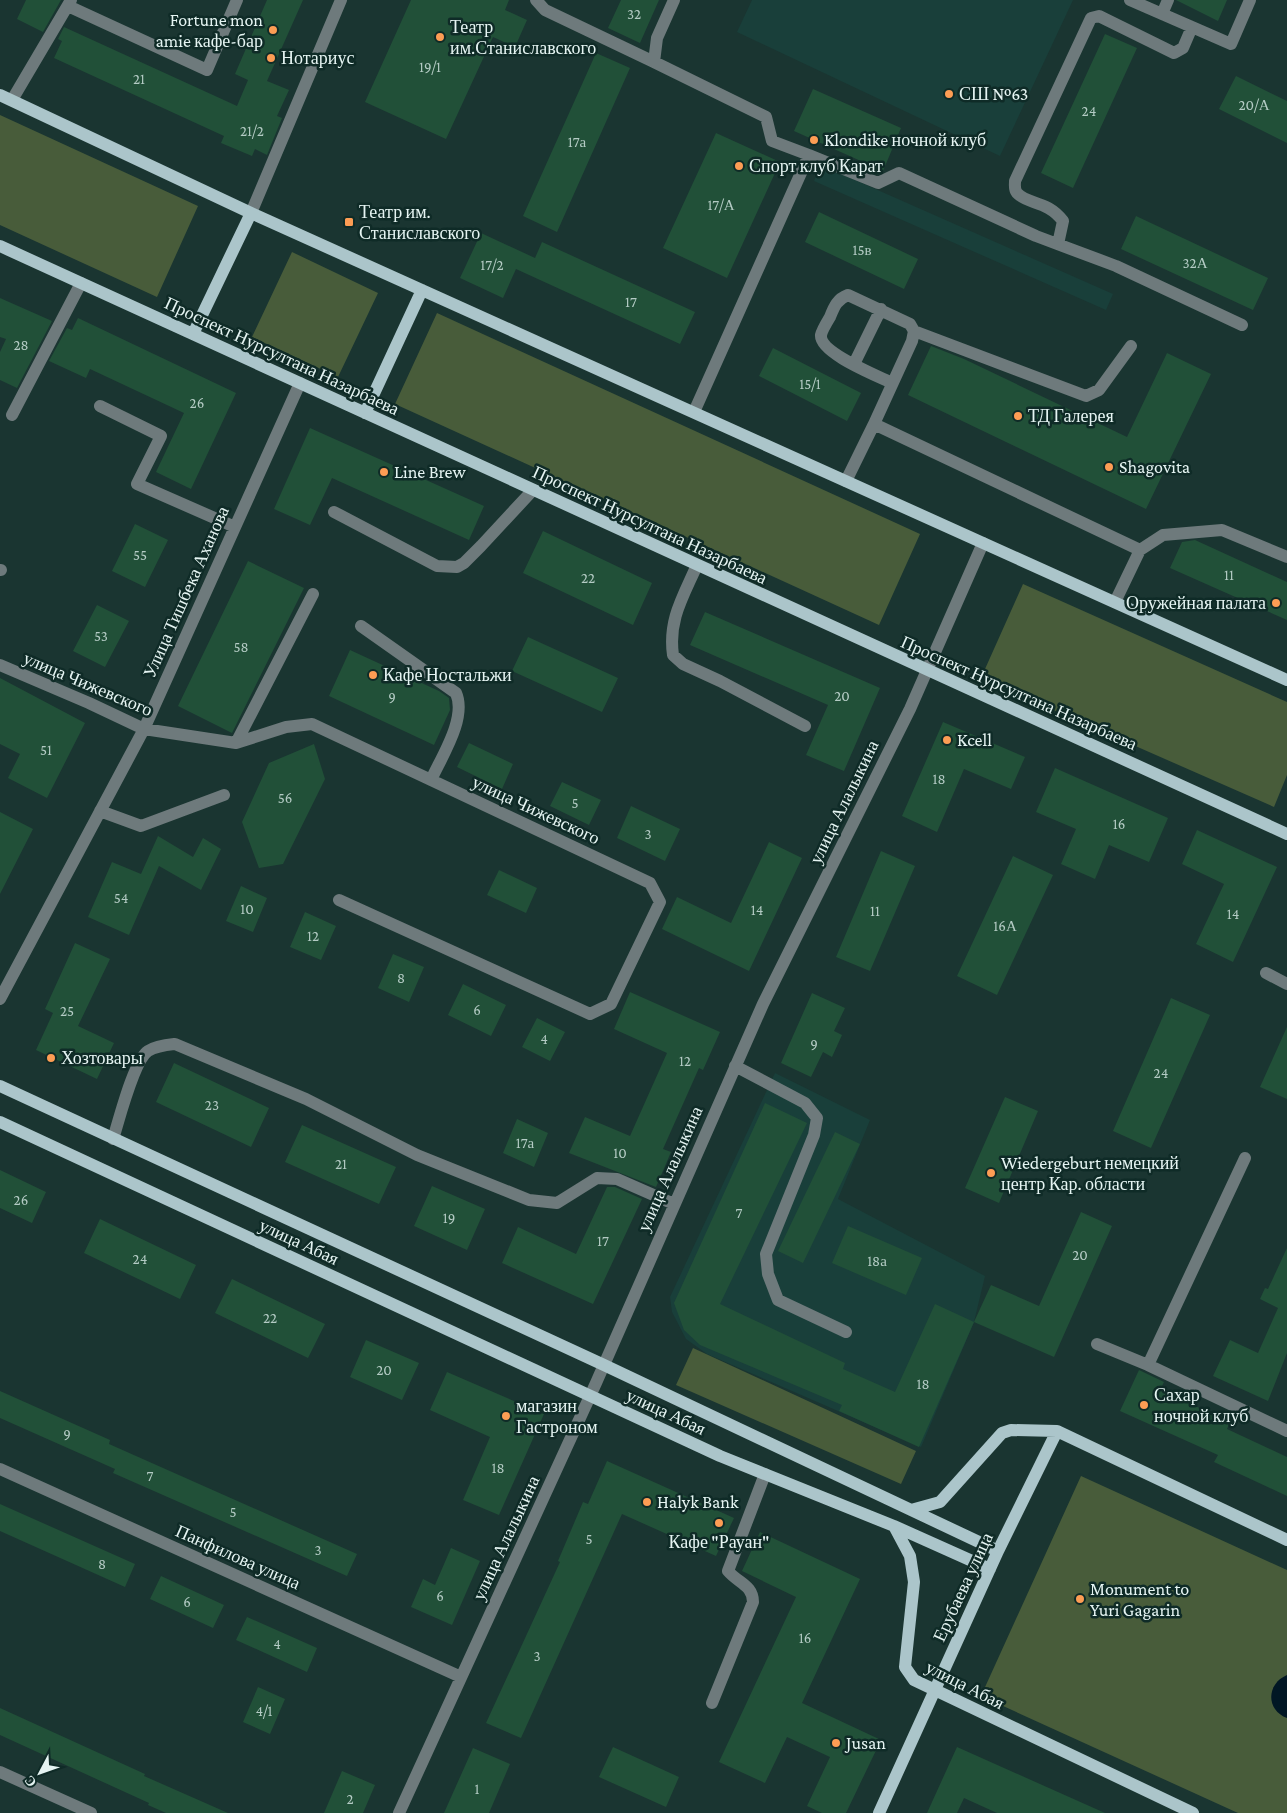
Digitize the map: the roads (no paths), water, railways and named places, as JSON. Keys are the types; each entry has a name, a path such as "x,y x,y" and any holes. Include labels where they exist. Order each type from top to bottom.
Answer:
{"main road":[{"path":"0,95 251,213 1287,680"},
{"path":"192,334 251,213"},
{"name":"Проспект Нурсултана Назарбаева","path":"0,246 926,671 1287,834"},
{"path":"365,413 422,290"},
{"name":"улица Абая","path":"0,1086 604,1365 998,1551"},
{"name":"улица Абая","path":"0,1122 590,1396 765,1474 894,1526 910,1556 914,1582 905,1667 914,1680 1193,1813"},
{"path":"910,1510 940,1502 1002,1432 1011,1430 1056,1431 1287,1540"},
{"name":"Ерубаева улица","path":"878,1813 998,1551 1056,1431"},
{"path":"894,1526 990,1569"}],"street":[{"path":"12,100 70,3 207,70 237,0"},
{"path":"251,213 341,0"},
{"path":"536,0 545,10 766,117 772,141 878,183 898,173 1058,244 1116,266 1242,325"},
{"path":"654,62 657,38 674,0"},
{"path":"1130,0 1231,44 1250,0"},
{"path":"1162,14 1168,0"},
{"path":"1058,244 1063,221 1056,212 1047,206 1018,194 1015,190 1015,182 1091,18 1099,16 1174,54 1183,48 1192,27"},
{"path":"694,412 809,155"},
{"path":"12,415 81,283"},
{"path":"892,383 854,364 827,348 823,343 821,335 836,303 848,295 910,324 914,331 1086,396 1099,390 1131,346"},
{"path":"854,364 881,309"},
{"path":"846,481 912,341 914,331"},
{"name":"Улица Тишбека Аханова","path":"0,999 144,729 300,384"},
{"path":"100,406 161,436 137,484 235,527"},
{"path":"874,424 1140,550"},
{"path":"334,512 437,566 456,567 476,552 533,490"},
{"path":"1115,602 1140,550 1163,535 1222,530 1287,557"},
{"name":"улица Алалыкина","path":"399,1813 604,1365 735,1066 926,671 984,543"},
{"path":"697,565 673,620 671,640 673,655 683,664 720,681 805,726"},
{"path":"236,743 313,594"},
{"path":"361,626 456,693 461,709 431,780"},
{"name":"улица Чижевского","path":"0,665 89,702 144,729 236,743 286,727 312,724 650,883 660,902 611,1004 590,1014 338,900"},
{"path":"100,811 141,826 224,795"},
{"path":"1266,973 1287,984"},
{"path":"113,1139 139,1062 148,1051 160,1046 175,1044 306,1099 417,1155 529,1200 557,1203 597,1178 617,1179 674,1204"},
{"path":"735,1066 805,1103 817,1118 814,1135 766,1254 768,1274 778,1300 846,1332"},
{"path":"1148,1364 1245,1158"},
{"path":"1097,1344 1148,1364 1287,1431"},
{"name":"Панфилова улица","path":"0,1469 461,1677"},
{"path":"712,1703 753,1602 753,1594 750,1590 728,1571 765,1474"},
{"path":"0,1772 91,1813"}],"place":[{"name":"Fortune mon amie кафе-бар","path":"273,30"},
{"name":"Театр им.Станиславского","path":"440,37"},
{"name":"Нотариус","path":"271,58"},
{"name":"СШ №63","path":"949,94"},
{"name":"Klondike ночной клуб","path":"814,140"},
{"name":"Спорт клуб Карат","path":"739,166"},
{"name":"Театр им. Станиславского","path":"349,222"},
{"name":"ТД Галерея","path":"1018,416"},
{"name":"Shagovita","path":"1109,467"},
{"name":"Line Brew","path":"384,472"},
{"name":"Оружейная палата","path":"1276,603"},
{"name":"Кафе Ностальжи","path":"373,675"},
{"name":"Kcell","path":"947,740"},
{"name":"Хозтовары","path":"51,1058"},
{"name":"Wiedergeburt немецкий центр Кар. области","path":"991,1173"},
{"name":"Сахар ночной клуб","path":"1144,1405"},
{"name":"магазин Гастроном","path":"506,1416"},
{"name":"Halyk Bank","path":"647,1502"},
{"name":"Кафе \"Рауан\"","path":"719,1523"},
{"name":"Monument to Yuri Gagarin","path":"1080,1599"},
{"name":"Jusan","path":"836,1743"}]}
